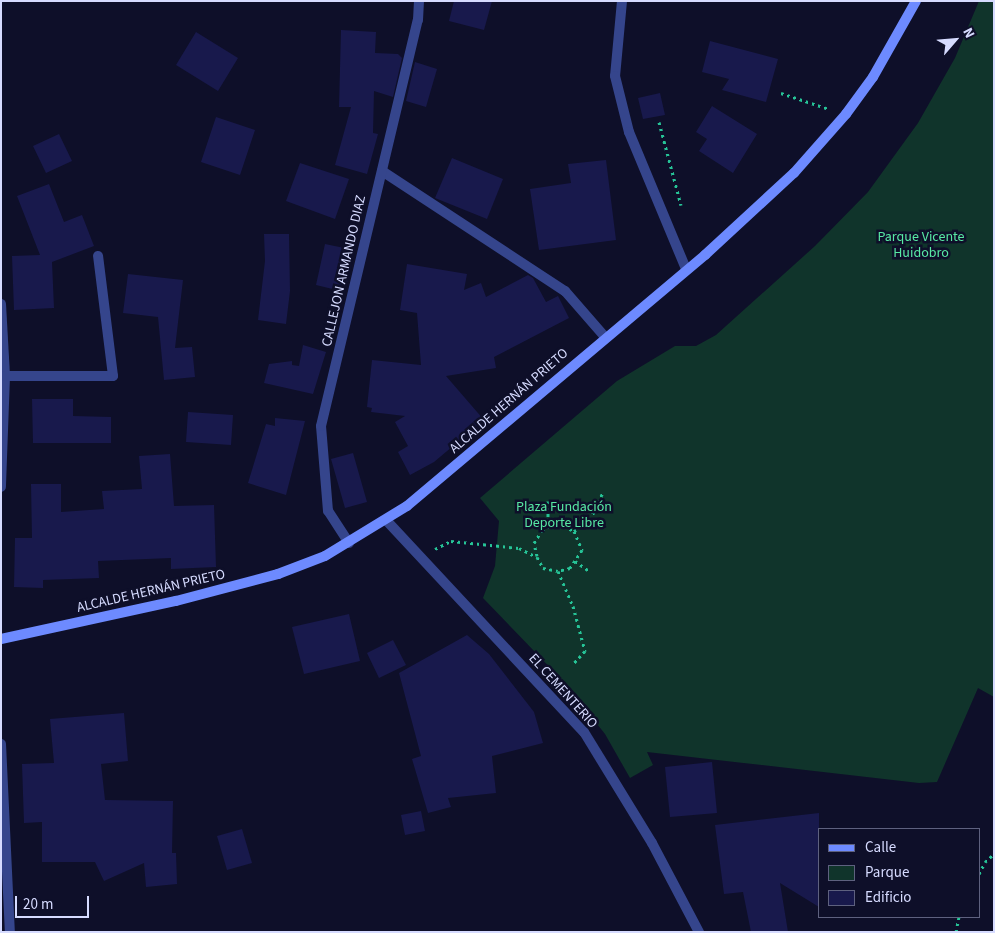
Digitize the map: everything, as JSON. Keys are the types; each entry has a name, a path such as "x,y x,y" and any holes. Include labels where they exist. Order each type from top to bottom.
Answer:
{"main road":[{"name":"ALCALDE HERNÁN PRIETO","path":"1,639 176,601 278,574 349,543 386,520 427,491 686,269 794,173 846,114 893,46 916,1"}],"street":[{"name":"CALLEJON ARMANDO DIAZ","path":"349,543 328,511 321,426 418,20 419,1"},
{"path":"622,1 615,76 629,132 686,269"},
{"path":"382,171 565,291 605,337"},
{"path":"5,376 113,376 98,256"},
{"path":"1,304 5,376 1,487"},
{"name":"EL CEMENTERIO","path":"386,520 584,732 652,843 699,932"},
{"path":"1,744 10,932"}],"path":[{"path":"781,93 846,114"},
{"path":"660,122 682,212"},
{"path":"574,531 590,520 602,494"},
{"path":"548,501 548,527"},
{"path":"558,523 574,531 582,550 570,568 558,571 543,568 537,557 534,543 542,530 548,527 558,523"},
{"path":"419,557 451,541 519,548 537,557"},
{"path":"574,561 588,570"},
{"path":"558,571 573,606 585,651 573,664"},
{"path":"980,872 985,862 994,854"},
{"path":"956,932 959,918"}],"green space":[{"path":"979,1 994,1 994,697 978,688 937,782 919,783 647,752 653,765 630,778 605,734 562,680 483,598 495,566 499,521 480,498 617,381 675,346 696,346 716,335 815,246 868,192 918,123 955,58"}],"building":[{"path":"454,1 492,1 484,30 449,21"},
{"path":"341,30 376,32 375,53 398,54 402,58 393,97 374,91 373,133 378,134 367,174 335,165 351,107 339,107"},
{"path":"196,32 238,58 218,91 176,65"},
{"path":"710,41 778,59 766,102 722,90 729,79 702,72"},
{"path":"415,62 437,69 426,107 406,101"},
{"path":"660,93 665,115 643,119 638,98"},
{"path":"712,106 757,134 733,173 699,151 707,139 696,132"},
{"path":"216,117 255,130 240,175 201,162"},
{"path":"59,134 72,161 46,173 33,146"},
{"path":"452,158 503,179 487,219 435,198"},
{"path":"606,160 616,240 539,250 530,189 571,183 568,164"},
{"path":"300,163 349,179 335,219 286,201"},
{"path":"49,184 64,222 82,215 94,246 52,262 54,308 14,310 12,256 40,255 17,196"},
{"path":"264,234 289,234 290,291 286,324 258,320 265,261"},
{"path":"325,244 354,250 345,292 316,285"},
{"path":"407,264 467,274 464,290 481,283 486,297 528,275 533,278 546,302 558,296 569,318 494,357 496,368 446,376 484,420 434,462 410,475 398,452 408,446 395,422 405,416 371,412 372,408 367,407 372,360 421,365 417,313 400,310"},
{"path":"128,274 183,280 175,348 192,347 195,377 164,380 158,317 123,313"},
{"path":"303,345 326,352 313,394 264,383 269,364 292,361 292,365 299,366"},
{"path":"32,399 73,399 73,416 111,417 111,443 33,443"},
{"path":"188,412 233,415 231,445 186,442"},
{"path":"275,418 305,421 286,495 248,483 266,424 275,426"},
{"path":"353,453 367,502 345,508 331,459"},
{"path":"170,454 174,506 214,505 216,567 171,569 171,558 98,561 99,578 43,580 43,588 14,587 15,538 32,538 31,484 61,484 61,512 104,509 102,491 142,489 139,456"},
{"path":"349,614 360,661 304,674 292,627"},
{"path":"467,635 489,654 534,712 543,743 492,756 496,793 448,798 451,807 428,813 412,759 421,756 399,673"},
{"path":"393,640 406,665 379,678 367,653"},
{"path":"124,713 128,761 101,764 105,800 173,801 172,853 176,853 177,884 146,887 144,863 104,881 95,862 42,862 42,822 24,823 22,764 54,763 50,719"},
{"path":"712,762 717,813 670,817 665,767"},
{"path":"421,811 425,831 405,835 401,815"},
{"path":"819,813 818,906 780,883 788,932 751,932 743,892 724,894 715,825"},
{"path":"242,829 252,863 227,870 217,836"}],"park label":[{"name":"Parque Vicente Huidobro","path":"921,246"},
{"name":"Plaza Fundación Deporte Libre","path":"564,516"}]}
